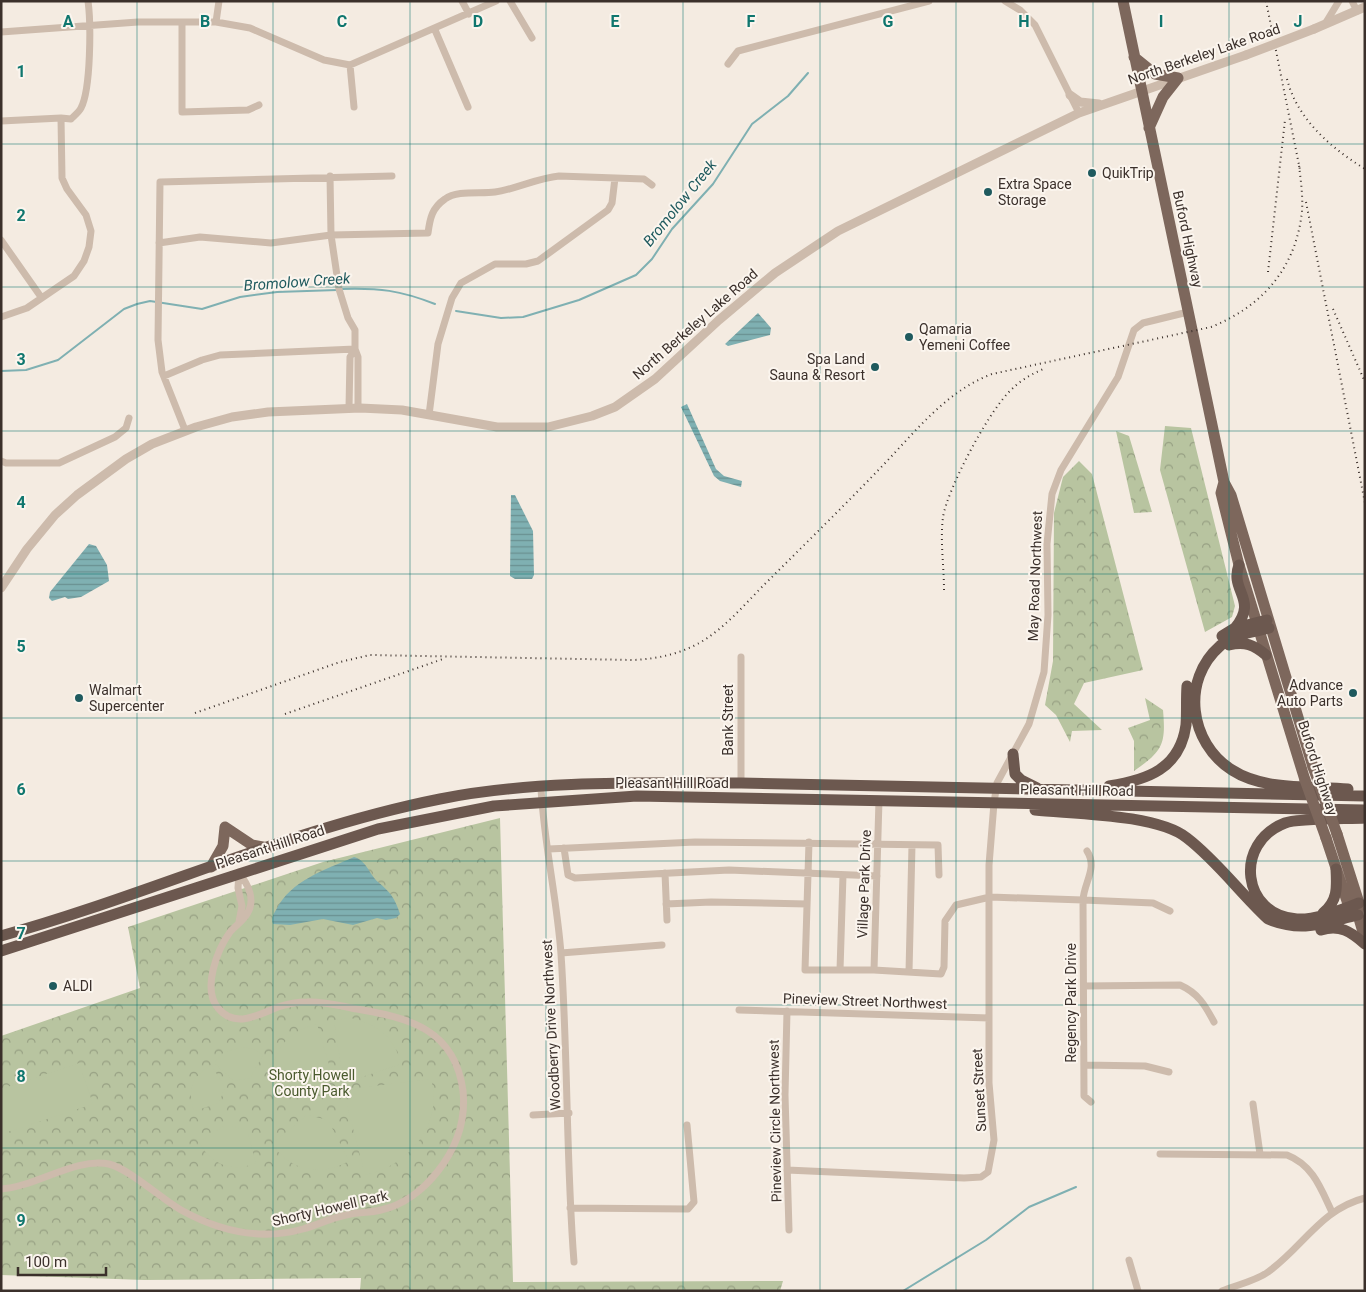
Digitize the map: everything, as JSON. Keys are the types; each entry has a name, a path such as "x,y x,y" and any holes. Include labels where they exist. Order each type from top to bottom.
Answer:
{"highway":[{"path":"1080,790 1145,778 1160,771 1170,760 1183,738 1187,687 1192,669 1213,642 1235,628 1243,618 1246,607 1236,573 1239,566"},
{"path":"1235,628 1263,625"},
{"path":"1263,625 1233,636 1220,645 1206,660 1198,674 1194,692 1196,717 1211,751 1232,770 1251,780 1365,790"},
{"path":"1196,717 1198,690 1202,675 1221,649 1231,644 1250,644 1266,655"},
{"path":"1013,754 1015,774 1032,786 1044,790"},
{"name":"Pleasant Hill Road","path":"1,936 373,815 440,799 541,788 643,783 741,783 1365,796"},
{"name":"Pleasant Hill Road","path":"1,950 239,872 378,829 460,812 542,801 637,796 1365,810"},
{"path":"994,803 1005,807 1147,821 1169,827 1186,837 1268,919 1284,926 1301,928 1355,908"},
{"path":"1355,908 1296,919 1280,915 1259,898 1251,880 1252,857 1260,840 1268,832 1287,822 1365,818"},
{"path":"1206,856 1229,891 1258,919 1273,929 1302,934 1330,927 1340,928 1351,931 1365,944"},
{"path":"1322,914 1333,903 1336,896 1336,869"}],"main road":[{"name":"Buford Highway","path":"1123,1 1224,482 1231,495 1263,625 1307,769"},
{"path":"1134,57 1156,74 1178,78 1163,97 1149,128"},
{"name":"Buford Highway","path":"1224,482 1222,493 1239,566 1263,625 1266,655 1331,836 1365,939"},
{"path":"211,867 223,846 225,827 252,845 268,848"},
{"name":"Buford Highway","path":"1331,836 1336,869 1355,908"}],"street":[{"path":"1,121 61,118 71,120 81,108 86,89 91,25 88,1"},
{"path":"216,22 218,1"},
{"path":"462,1 469,14"},
{"path":"1,32 138,22 216,22 250,28 324,60 350,66 435,30 496,1"},
{"path":"510,1 532,38"},
{"path":"728,64 738,51 929,1"},
{"path":"1005,1 1020,10 1035,25 1079,113"},
{"path":"1324,25 1339,1"},
{"path":"1352,1 1361,9"},
{"name":"North Berkeley Lake Road","path":"3,580 44,529 77,495 126,458 152,444 185,430 232,417 268,412 353,408 402,410 497,427 548,427 578,420 615,406 655,380 750,292 824,239 949,175 1079,113 1246,55 1361,9"},
{"path":"182,23 182,112 248,110 259,105"},
{"path":"435,30 468,107"},
{"path":"350,66 354,108"},
{"path":"1070,95 1080,102 1101,105"},
{"path":"1,317 27,308 41,297 52,293 74,276 84,261 91,231 86,215 67,189 62,178 61,118"},
{"path":"330,176 331,235 339,289 348,318 355,330 358,379 353,408"},
{"path":"185,430 164,376 158,340 160,182 330,176 392,176"},
{"path":"159,243 200,237 271,243 331,235 428,233 430,216 436,207 451,196 497,192 547,177 644,179 652,185"},
{"path":"429,415 438,344 452,298 461,283 495,264 526,264 538,261 550,254 608,210 612,203 615,178"},
{"path":"1,240 41,297"},
{"name":"May Road Northwest","path":"994,803 997,783 1028,724 1044,672 1048,616 1046,544 1052,494 1061,470 1118,377 1134,330 1143,323 1188,312"},
{"path":"353,408 349,365 350,357 355,349"},
{"path":"164,376 202,360 220,355 355,349"},
{"path":"349,365 358,365"},
{"path":"349,378 358,379"},
{"path":"1,460 6,462 58,462 115,437 126,428 129,418"},
{"name":"Bank Street","path":"741,657 741,783"},
{"name":"Woodberry Drive Northwest","path":"541,788 561,953 570,1208 574,1262"},
{"name":"Village Park Drive","path":"874,970 879,800"},
{"name":"Sunset Street","path":"787,1170 964,1178 981,1177 988,1172 994,1140 989,1084 989,865 994,803"},
{"path":"549,849 695,842 938,845 939,875"},
{"path":"809,842 805,970 874,970 941,974 944,967 945,921 951,910 965,901 990,897 1153,903 1170,911"},
{"path":"910,972 912,845"},
{"path":"564,848 568,875 575,878 729,870 877,876"},
{"name":"Regency Park Drive","path":"1087,851 1092,858 1092,866 1083,900 1084,1096 1091,1102"},
{"name":"Shorty Howell Park","path":"1,1189 23,1185 88,1164 108,1164 126,1173 180,1209 210,1224 238,1233 270,1235 301,1230 348,1214 387,1209 411,1196 432,1179 450,1156 456,1142 462,1116 462,1088 450,1052 436,1036 415,1022 395,1016 323,1003 287,1004 241,1020 223,1013 216,1006 213,996 212,976 225,941 247,915 250,905 249,886 239,872"},
{"path":"665,873 667,920"},
{"path":"840,970 843,875"},
{"path":"666,904 711,902 807,904"},
{"path":"561,953 662,945"},
{"path":"1084,986 1180,985 1191,990 1204,1001 1214,1022"},
{"name":"Pineview Street Northwest","path":"739,1010 989,1018"},
{"name":"Pineview Circle Northwest","path":"787,1011 785,1095 789,1230"},
{"path":"1084,1065 1145,1066 1169,1072"},
{"path":"1253,1104 1260,1154"},
{"path":"533,1115 568,1113"},
{"path":"570,1208 688,1209 694,1202 687,1125"},
{"path":"1160,1154 1260,1154 1287,1156 1304,1164 1315,1178 1332,1212"},
{"path":"1222,1291 1266,1274 1286,1257 1321,1220 1332,1212 1365,1198"},
{"path":"1129,1260 1138,1291"}],"green space":[{"path":"1165,426 1191,428 1235,606 1232,617 1205,632 1160,470"},
{"path":"1116,431 1129,436 1152,512 1134,513"},
{"path":"1079,461 1092,474 1143,670 1084,683 1074,704 1102,730 1072,731 1070,742 1056,715 1045,705 1053,661 1054,513 1063,477"},
{"path":"1145,698 1163,710 1163,739 1157,752 1134,771 1134,741 1128,728 1150,720"},
{"name":"Shorty Howell County Park","path":"500,818 513,1282 783,1281 780,1291 360,1291 361,1278 144,1280 1,1275 1,1036 140,988 128,927 323,862"},
{"path":"351,1018 369,1024 384,1033 394,1046 401,1064 359,1078 341,1067 334,1020"},
{"path":"317,1024 330,1068 318,1085 271,1089 273,1066 281,1047 295,1033"},
{"path":"243,1047 253,1049 263,1055 250,1078 234,1081 214,1063 224,1052"},
{"path":"79,1063 93,1104 1,1134 1,1089"},
{"path":"211,1065 225,1087 219,1103 194,1111 191,1091 195,1079"},
{"path":"431,1079 434,1096 432,1112 427,1127 419,1141 395,1163 365,1175 347,1105 358,1088"},
{"path":"307,1115 328,1120 349,1161 328,1169 307,1169 288,1160 279,1153 272,1144"},
{"path":"227,1124 247,1131 256,1163 239,1167 223,1165 204,1150 199,1142"}],"water":[{"path":"758,313 771,328 770,335 728,346 725,344"},
{"path":"687,404 716,469 724,476 742,481 741,487 720,481 714,476 681,407"},
{"path":"511,495 515,495 533,531 534,575 532,579 515,579 510,576"},
{"path":"89,544 96,546 107,565 109,581 81,597 68,599 65,597 52,601 49,598 50,592"},
{"path":"354,857 362,861 375,879 392,896 400,914 396,918 386,920 377,918 353,925 323,919 290,925 273,924 274,914 290,891 310,877"}],"waterway":[{"name":"Bromolow Creek","path":"456,311 501,318 523,317 579,300 636,275 652,259 672,229 713,184 752,124 788,96 808,73"},
{"name":"Bromolow Creek","path":"342,289 389,291 435,304"},
{"name":"Bromolow Creek","path":"1,371 26,370 58,360 124,309 137,304 150,301 202,309 240,297 277,292 337,290"},
{"path":"903,1291 986,1240 1029,1207 1076,1187"}],"railway":[{"path":"1266,1 1300,170"},
{"path":"1287,79 1292,93 1307,120 1328,142 1365,169"},
{"path":"1268,272 1285,120"},
{"path":"195,713 340,662 370,655 633,660 668,655 685,650 711,636 729,620 923,423 948,400 976,381 992,374 1211,327 1244,310 1271,286 1282,271 1297,238 1302,206 1299,165"},
{"path":"1306,202 1365,503"},
{"path":"1333,309 1365,382"},
{"path":"944,590 942,526 946,504 952,488 969,452 999,403 1016,385 1046,368"},
{"path":"285,714 443,659"}],"place":[{"name":"QuikTrip","path":"1092,173"},
{"name":"Extra Space Storage","path":"988,192"},
{"name":"Qamaria Yemeni Coffee","path":"909,337"},
{"name":"Spa Land Sauna & Resort","path":"875,367"},
{"name":"Advance Auto Parts","path":"1353,693"},
{"name":"Walmart Supercenter","path":"79,698"},
{"name":"ALDI","path":"53,986"}]}
